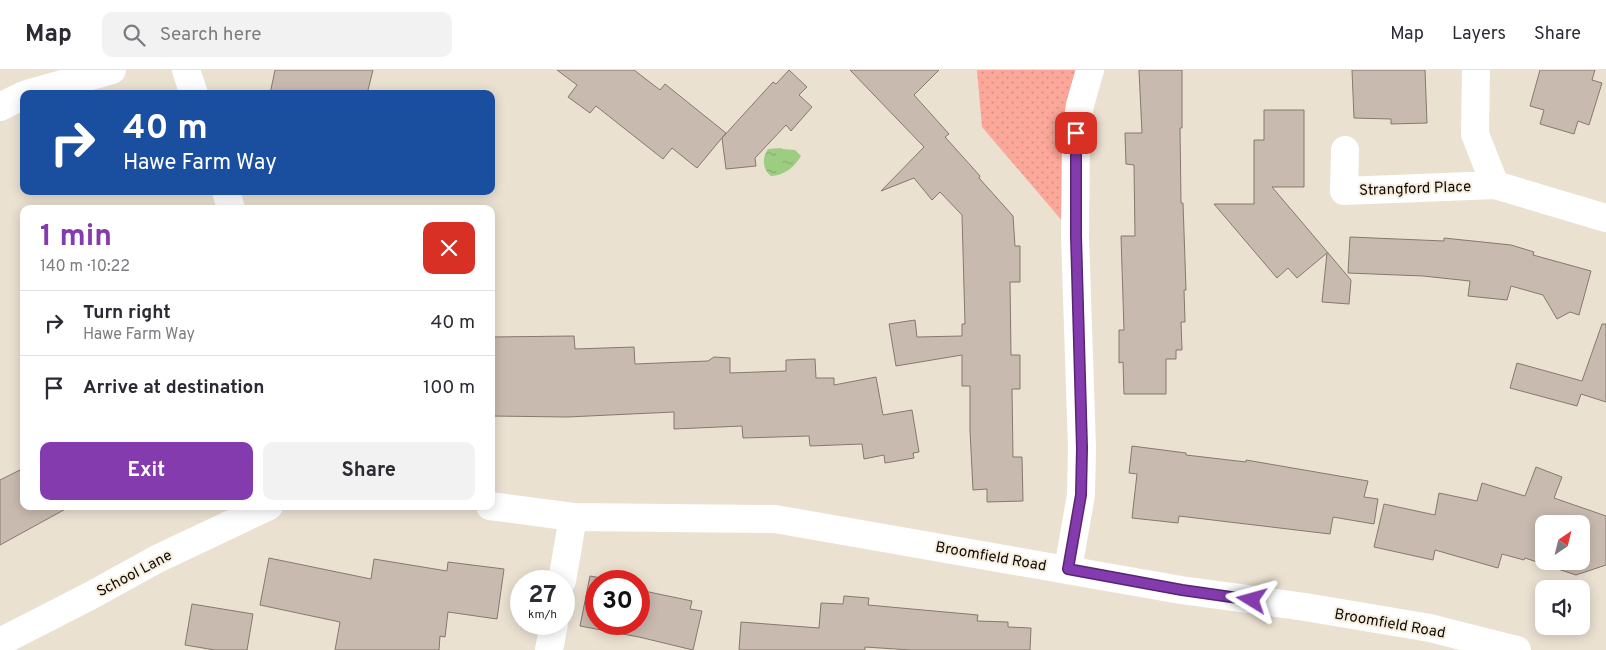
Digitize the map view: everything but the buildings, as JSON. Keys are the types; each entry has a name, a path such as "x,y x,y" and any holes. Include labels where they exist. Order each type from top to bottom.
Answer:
{"street":[{"path":"42,90 112,70"},
{"path":"186,70 193,90"},
{"path":"1068,569 1081,495 1082,448 1076,236 1076,133 1080,106 1089,70"},
{"name":"Strangford Place","path":"1476,70 1475,134 1495,185"},
{"path":"0,107 20,97"},
{"name":"Strangford Place","path":"1345,150 1344,191 1495,185 1606,218"},
{"name":"Broomfield Road","path":"495,507 573,517 775,519 1182,590 1305,607 1430,628 1518,650"},
{"name":"School Lane","path":"0,642 157,559 261,510"},
{"path":"564,570 573,517"},
{"path":"549,650 552,635"}],"shaded area":[{"path":"977,70 1085,70 1075,236 982,127"}],"water":[{"path":"768,149 795,150 801,156 788,170 771,176 766,170 765,156"}],"route":[{"path":"1076,133 1076,236 1082,448 1081,495 1068,569 1182,590 1252,600"}]}
